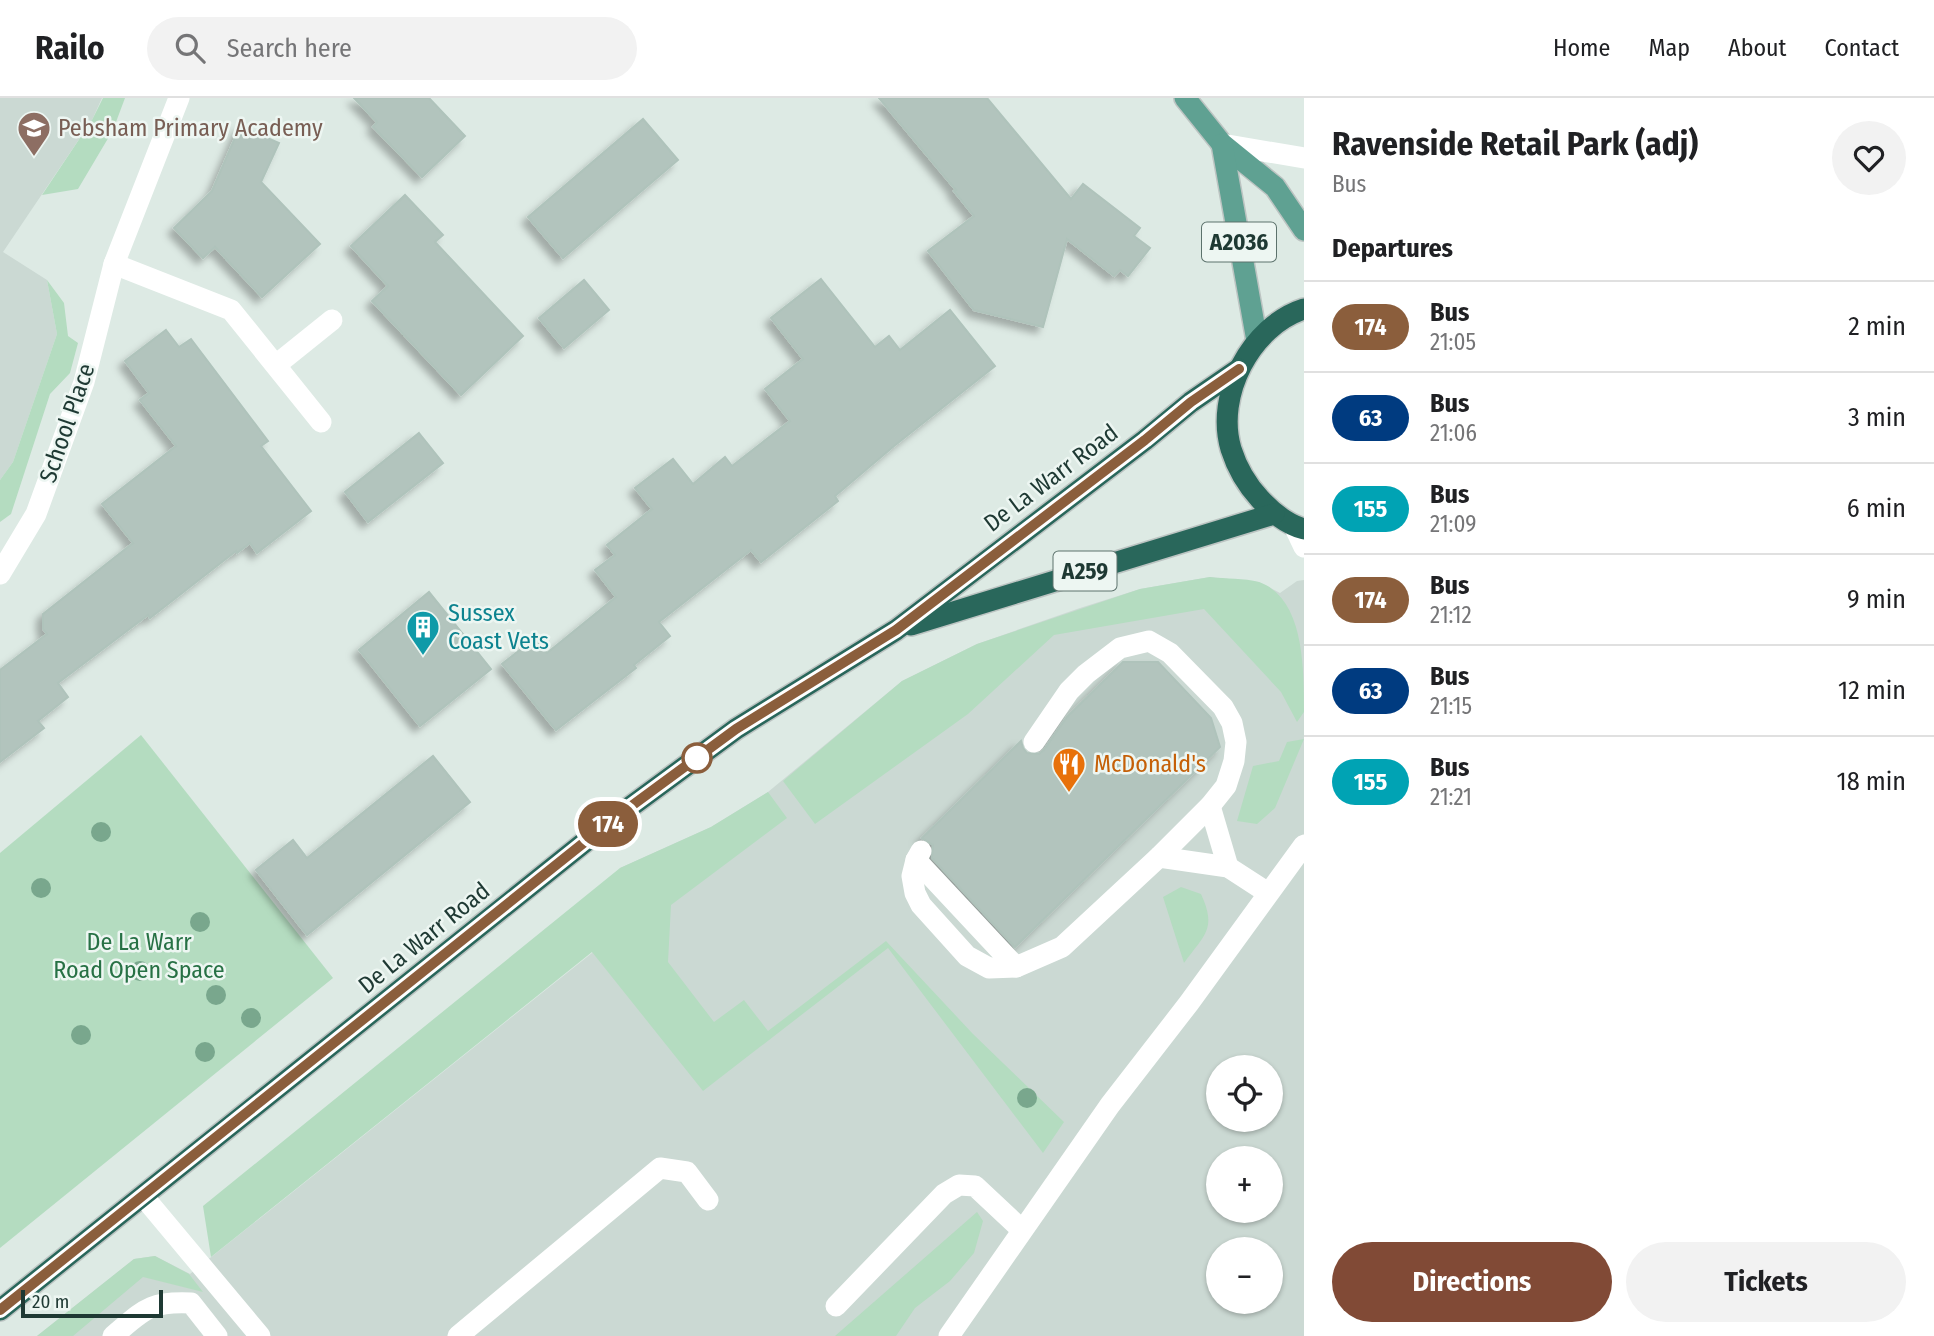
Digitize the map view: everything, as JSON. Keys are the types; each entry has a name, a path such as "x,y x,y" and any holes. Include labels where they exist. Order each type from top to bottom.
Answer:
{"highway":[{"path":"1299,528 1274,514 1247,485 1230,447 1228,408 1239,369 1257,341 1276,323 1304,309"},
{"name":"De La Warr Road","path":"0,1310 611,821 736,729 896,630 1191,402 1239,369"},
{"name":"De La Warr Road","path":"896,630 1274,514"}],"main road":[{"name":"A2036","path":"1185,98 1222,144 1275,187 1304,230"},
{"name":"A2036","path":"1222,144 1257,341"}],"street":[{"name":"School Place","path":"0,574 36,514 84,382 114,264 179,98"},
{"path":"1222,144 1304,158"},
{"path":"114,264 231,310 321,422"},
{"path":"276,365 332,320"},
{"path":"1299,528 1304,547"},
{"path":"918,855 912,876 915,893 921,905 967,956 989,968 1016,967 1062,947 1159,858 1210,806 1226,786 1234,761 1236,742 1232,723 1223,707 1170,653 1149,641 1120,648 1086,674 1069,691 1034,742"},
{"path":"1210,806 1228,867"},
{"path":"949,1336 1110,1105 1189,1003 1304,845"},
{"path":"1159,858 1228,867 1268,893"},
{"path":"458,1336 660,1168 687,1172 708,1200"},
{"path":"836,1306 944,1194 959,1185 975,1186 1022,1230"},
{"path":"143,1196 260,1336"},
{"path":"113,1336 144,1311 164,1302 191,1303 217,1336"}],"shaded area":[{"path":"0,98 102,98 92,120 3,252 47,280 57,334 13,462 0,480"},
{"path":"1210,577 1259,582 1280,593 1297,581 1304,580 1304,1336 37,1336 134,1259 155,1256 190,1274 592,953 620,868 711,827 768,792 902,681 977,644 1140,589"}],"green space":[{"path":"103,98 125,98 113,130 78,189 42,195 92,120"},
{"path":"47,280 64,303 68,336 78,343 70,373 50,394 11,514 0,522 0,480 13,462 57,334"},
{"path":"1210,577 1259,582 1274,590 1285,603 1293,618 1302,655 1304,712 1297,722 1281,692 1204,609 1054,635 968,714 815,824 783,781 902,681 977,644 1140,589"},
{"name":"De La Warr Road Open Space","path":"141,735 333,978 0,1248 0,853"},
{"path":"1304,739 1275,808 1257,824 1237,821 1253,766 1279,761 1287,742"},
{"path":"768,792 787,818 671,905 668,962 714,1022 744,1000 768,1031 886,941 973,1034 1064,1122 1043,1153 888,948 703,1091 592,952 211,1257 203,1206 620,868 711,827"},
{"path":"1181,887 1201,894 1208,915 1203,938 1184,963 1163,897"},
{"path":"977,1212 983,1221 974,1253 950,1281 915,1308 896,1336 835,1336"},
{"path":"155,1256 189,1274 203,1292 143,1277 73,1336 37,1336 134,1259"}],"building":[{"path":"354,98 429,98 465,136 422,177 373,127 377,122"},
{"path":"879,98 987,98 1071,199 1083,184 1140,228 1134,236 1150,248 1128,276 1120,270 1114,276 1067,239 1043,327 974,310 928,251 974,216 954,191 956,190"},
{"path":"643,119 678,160 563,258 528,217"},
{"path":"240,126 279,143 261,182 320,244 262,297 215,247 203,258 174,228 212,191"},
{"path":"405,195 443,235 435,242 523,336 461,395 372,301 388,286 351,246"},
{"path":"821,279 875,347 889,336 900,350 950,310 995,366 894,446 835,496 838,501 761,562 751,550 659,622 670,636 634,665 636,668 556,730 502,664 535,638 547,653 616,597 595,570 615,555 607,545 652,509 635,488 673,459 693,484 725,457 732,466 790,421 765,389 803,359 771,318"},
{"path":"584,280 609,310 564,348 539,318"},
{"path":"166,330 179,347 191,339 268,441 261,446 311,511 257,553 250,543 237,553 236,551 150,618 148,615 58,683 68,697 38,721 44,728 0,762 0,670 47,634 43,629 43,614 133,543 102,504 176,446 140,400 149,393 125,361"},
{"path":"419,433 443,463 368,522 345,492"},
{"name":"Sussex Coast Vets","path":"429,592 491,669 420,726 359,650"},
{"name":"McDonald's","path":"1123,662 1158,662 1211,718 1220,747 1015,947 932,858 933,845 922,838 1021,741 1027,753 1039,754 1044,750 1067,717"},
{"path":"433,756 470,802 307,935 256,870 293,840 307,858"}],"bus line":[{"name":"174","path":"0,1310 611,821 736,729 896,630 1191,402 1239,369"}],"place":[{"name":"Pebsham Primary Academy","path":"34,158"},
{"name":"Sussex Coast Vets","path":"423,657"},
{"name":"McDonald's","path":"1069,794"}]}
